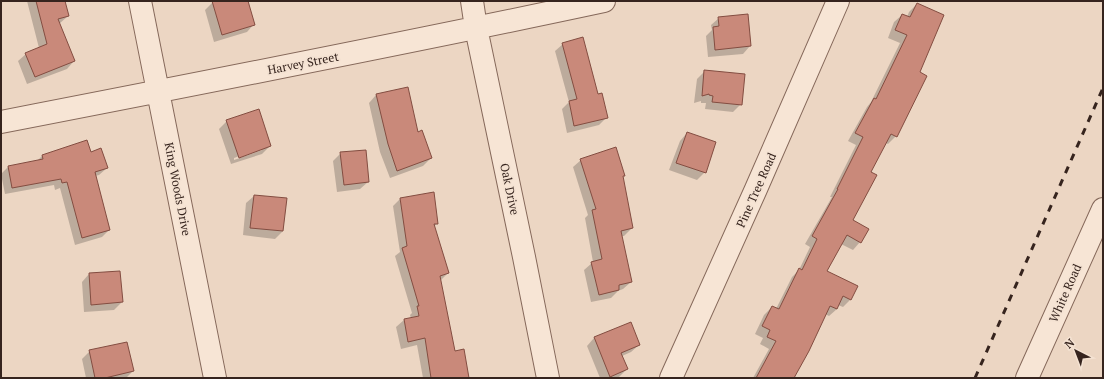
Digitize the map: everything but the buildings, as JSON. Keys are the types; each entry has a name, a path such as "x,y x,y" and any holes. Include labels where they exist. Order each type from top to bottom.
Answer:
{"street":[{"name":"King Woods Drive","path":"140,1 215,378"},
{"name":"Oak Drive","path":"472,1 476,28 548,378"},
{"name":"Harvey Street","path":"1,122 158,92 604,1"},
{"name":"Pine Tree Road","path":"671,378 838,1"},
{"name":"White Road","path":"1026,378 1103,209"}],"railway":[{"path":"975,378 1103,88"}]}
